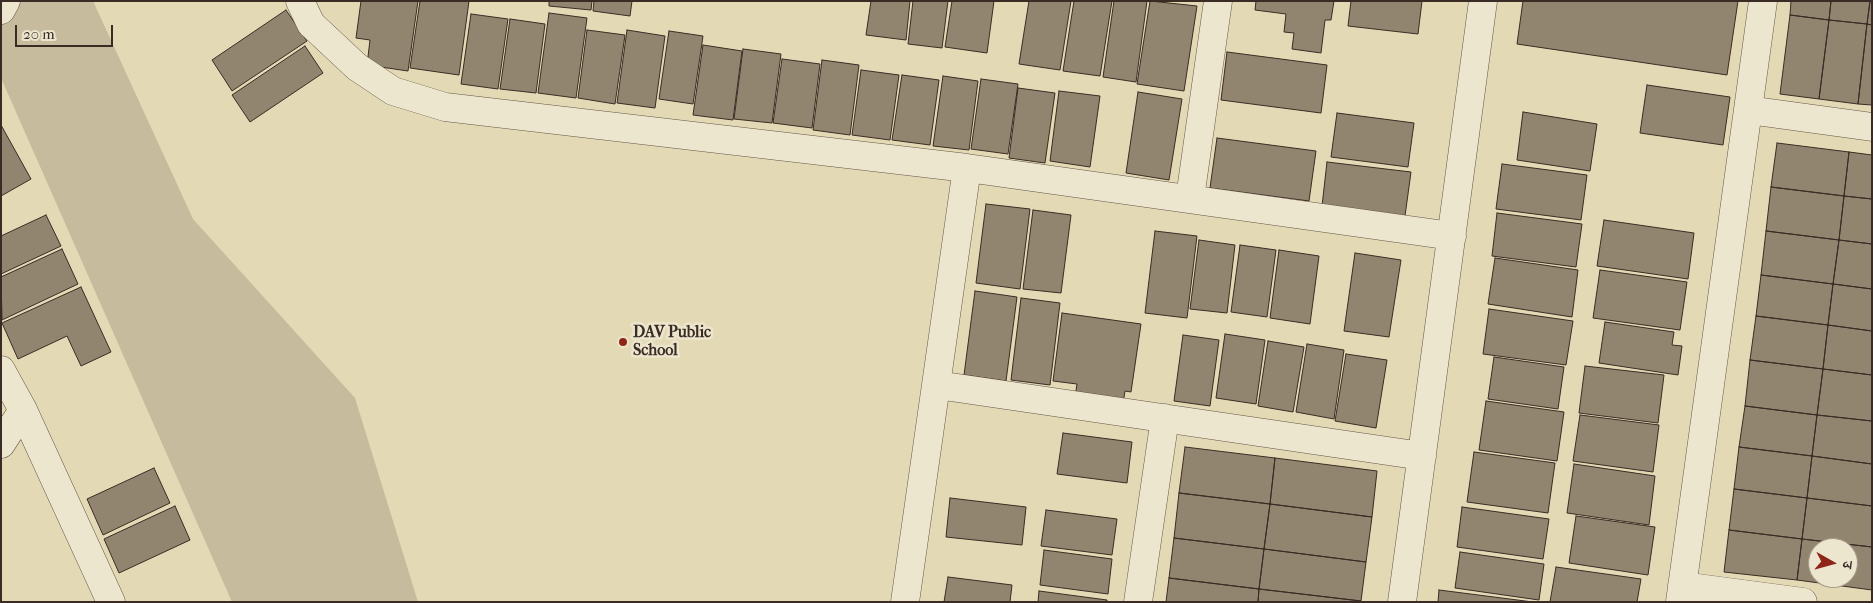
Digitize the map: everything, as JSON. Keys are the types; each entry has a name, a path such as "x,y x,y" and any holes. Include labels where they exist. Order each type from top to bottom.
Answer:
{"street":[{"path":"1,10 6,1"},
{"path":"300,1 311,24 357,67 393,91 445,107 967,168 1452,236"},
{"path":"1190,198 1218,1"},
{"path":"1402,602 1483,1"},
{"path":"1763,1 1681,594 1803,602"},
{"path":"1748,110 1872,127"},
{"path":"905,602 967,168"},
{"path":"1,370 23,410 111,602"},
{"path":"936,384 1422,456"},
{"path":"1,444 23,410"},
{"path":"1138,602 1165,418"}],"shaded area":[{"path":"1,1 93,1 193,219 355,398 418,602 232,602 1,78"}],"building":[{"path":"361,1 418,1 408,71 367,65 370,40 356,38"},
{"path":"420,1 469,1 459,75 410,68"},
{"path":"549,1 592,1 591,10 549,6"},
{"path":"594,1 632,1 630,16 593,11"},
{"path":"871,1 910,1 906,40 866,35"},
{"path":"913,1 948,1 942,48 908,44"},
{"path":"952,1 994,1 987,53 945,47"},
{"path":"1029,1 1071,1 1060,70 1019,64"},
{"path":"1074,1 1112,1 1100,76 1063,71"},
{"path":"1114,1 1147,1 1136,82 1103,77"},
{"path":"1150,1 1197,6 1184,91 1137,84"},
{"path":"1256,1 1334,1 1331,20 1325,20 1321,53 1292,49 1294,33 1284,32 1286,14 1255,10"},
{"path":"1351,1 1422,1 1418,34 1348,26"},
{"path":"1523,1 1738,1 1727,75 1517,44"},
{"path":"1791,1 1831,1 1829,20 1790,15"},
{"path":"1831,1 1870,1 1867,24 1829,20"},
{"path":"1870,1 1872,1 1872,25 1867,24"},
{"path":"286,10 307,41 232,91 212,60"},
{"path":"549,13 587,18 576,98 538,93"},
{"path":"471,14 508,19 498,89 461,84"},
{"path":"1790,15 1829,20 1819,99 1780,94"},
{"path":"510,19 545,24 536,93 500,89"},
{"path":"1829,20 1867,24 1858,104 1819,99"},
{"path":"1867,24 1872,25 1872,105 1858,104"},
{"path":"587,30 625,35 615,104 578,98"},
{"path":"627,30 665,36 655,108 617,103"},
{"path":"669,31 703,36 693,104 659,99"},
{"path":"703,45 742,51 733,120 693,115"},
{"path":"305,46 323,73 250,122 232,95"},
{"path":"743,49 781,54 772,123 734,119"},
{"path":"1227,52 1327,65 1321,113 1221,100"},
{"path":"782,59 820,64 812,128 773,123"},
{"path":"822,60 859,65 850,135 813,130"},
{"path":"861,70 899,75 890,140 852,135"},
{"path":"902,75 939,80 930,145 892,140"},
{"path":"943,76 978,81 969,150 933,146"},
{"path":"981,79 1018,84 1008,154 971,149"},
{"path":"1647,85 1730,97 1723,145 1640,133"},
{"path":"1018,88 1055,93 1045,163 1009,158"},
{"path":"1059,91 1100,96 1090,167 1050,161"},
{"path":"1138,92 1182,99 1169,180 1126,173"},
{"path":"1523,112 1597,124 1590,171 1517,160"},
{"path":"1337,113 1414,123 1408,167 1331,157"},
{"path":"1,125 31,179 1,196"},
{"path":"1217,138 1316,151 1309,201 1210,188"},
{"path":"1777,143 1849,152 1844,196 1771,187"},
{"path":"1849,152 1872,155 1872,199 1844,196"},
{"path":"1327,162 1411,172 1405,216 1322,206"},
{"path":"1502,164 1587,175 1581,220 1496,209"},
{"path":"1771,187 1844,196 1839,240 1766,231"},
{"path":"1844,196 1872,199 1872,244 1839,240"},
{"path":"986,204 1030,209 1020,289 976,283"},
{"path":"1033,210 1071,215 1061,293 1023,289"},
{"path":"1497,213 1582,224 1576,267 1492,256"},
{"path":"46,215 61,246 1,274 1,236"},
{"path":"1604,220 1694,233 1688,279 1597,266"},
{"path":"1155,231 1197,236 1187,318 1145,313"},
{"path":"1766,231 1839,240 1833,284 1761,275"},
{"path":"1199,240 1235,245 1227,313 1190,309"},
{"path":"1839,240 1872,244 1872,289 1833,284"},
{"path":"1240,245 1276,250 1267,317 1231,312"},
{"path":"62,249 78,284 2,320 1,277"},
{"path":"1279,250 1319,256 1310,324 1270,318"},
{"path":"1355,253 1401,260 1389,337 1344,331"},
{"path":"1495,258 1578,270 1572,317 1488,304"},
{"path":"1600,270 1687,282 1680,330 1593,318"},
{"path":"1761,275 1833,284 1828,325 1756,316"},
{"path":"1833,284 1872,289 1872,331 1828,325"},
{"path":"81,287 111,352 81,366 67,336 18,359 2,323"},
{"path":"975,291 1017,297 1006,381 964,375"},
{"path":"1021,298 1060,303 1050,385 1011,380"},
{"path":"1489,309 1573,321 1566,365 1483,354"},
{"path":"1062,313 1141,324 1131,392 1125,391 1123,404 1075,397 1077,384 1053,381"},
{"path":"1756,316 1828,325 1823,369 1750,360"},
{"path":"1605,322 1674,332 1672,345 1682,346 1678,375 1599,363"},
{"path":"1828,325 1872,331 1872,375 1823,369"},
{"path":"1225,334 1265,340 1256,404 1216,398"},
{"path":"1183,335 1219,340 1210,406 1174,401"},
{"path":"1268,341 1304,347 1293,412 1258,406"},
{"path":"1307,344 1344,350 1334,419 1296,412"},
{"path":"1346,354 1387,360 1376,428 1335,421"},
{"path":"1494,357 1564,367 1558,409 1488,399"},
{"path":"1750,360 1823,369 1817,415 1745,406"},
{"path":"1585,366 1664,375 1658,423 1579,413"},
{"path":"1823,369 1872,375 1872,421 1817,415"},
{"path":"1486,401 1564,412 1557,461 1479,450"},
{"path":"1745,406 1817,415 1812,456 1739,447"},
{"path":"1580,415 1659,425 1653,472 1573,461"},
{"path":"1817,415 1872,421 1872,464 1812,456"},
{"path":"1063,433 1132,442 1127,483 1057,474"},
{"path":"1185,447 1275,458 1270,504 1179,493"},
{"path":"1739,447 1812,456 1807,498 1734,489"},
{"path":"1474,452 1555,463 1548,513 1467,502"},
{"path":"1812,456 1872,464 1872,506 1807,498"},
{"path":"1275,458 1377,471 1372,517 1270,504"},
{"path":"1574,464 1655,476 1649,525 1567,513"},
{"path":"154,468 170,503 103,535 87,499"},
{"path":"1734,489 1807,498 1802,539 1729,530"},
{"path":"1179,493 1270,504 1264,549 1174,538"},
{"path":"950,498 1026,507 1022,545 946,537"},
{"path":"1807,498 1872,506 1872,547 1858,545 1858,538 1802,539"},
{"path":"1270,504 1372,517 1366,562 1264,549"},
{"path":"175,506 190,540 119,573 104,539"},
{"path":"1462,507 1549,519 1543,559 1457,547"},
{"path":"1046,510 1117,519 1112,555 1041,546"},
{"path":"1576,516 1655,527 1648,575 1569,563"},
{"path":"1729,530 1802,539 1797,580 1724,572"},
{"path":"1174,538 1264,549 1259,589 1169,578"},
{"path":"1802,539 1808,540 1808,581 1797,580"},
{"path":"1858,545 1872,547 1872,590 1857,588"},
{"path":"1264,549 1366,562 1361,601 1259,589"},
{"path":"1044,550 1112,559 1108,594 1040,585"},
{"path":"1460,552 1544,564 1539,600 1455,588"},
{"path":"1556,567 1641,579 1637,602 1550,602"},
{"path":"948,577 1012,585 1010,602 944,602"},
{"path":"1169,578 1259,589 1258,602 1166,602"},
{"path":"1259,589 1361,601 1361,602 1258,602"},
{"path":"1439,590 1533,602 1438,602"},
{"path":"1039,591 1107,600 1107,602 1038,602"}],"place":[{"name":"DAV Public School","path":"623,342"}]}
